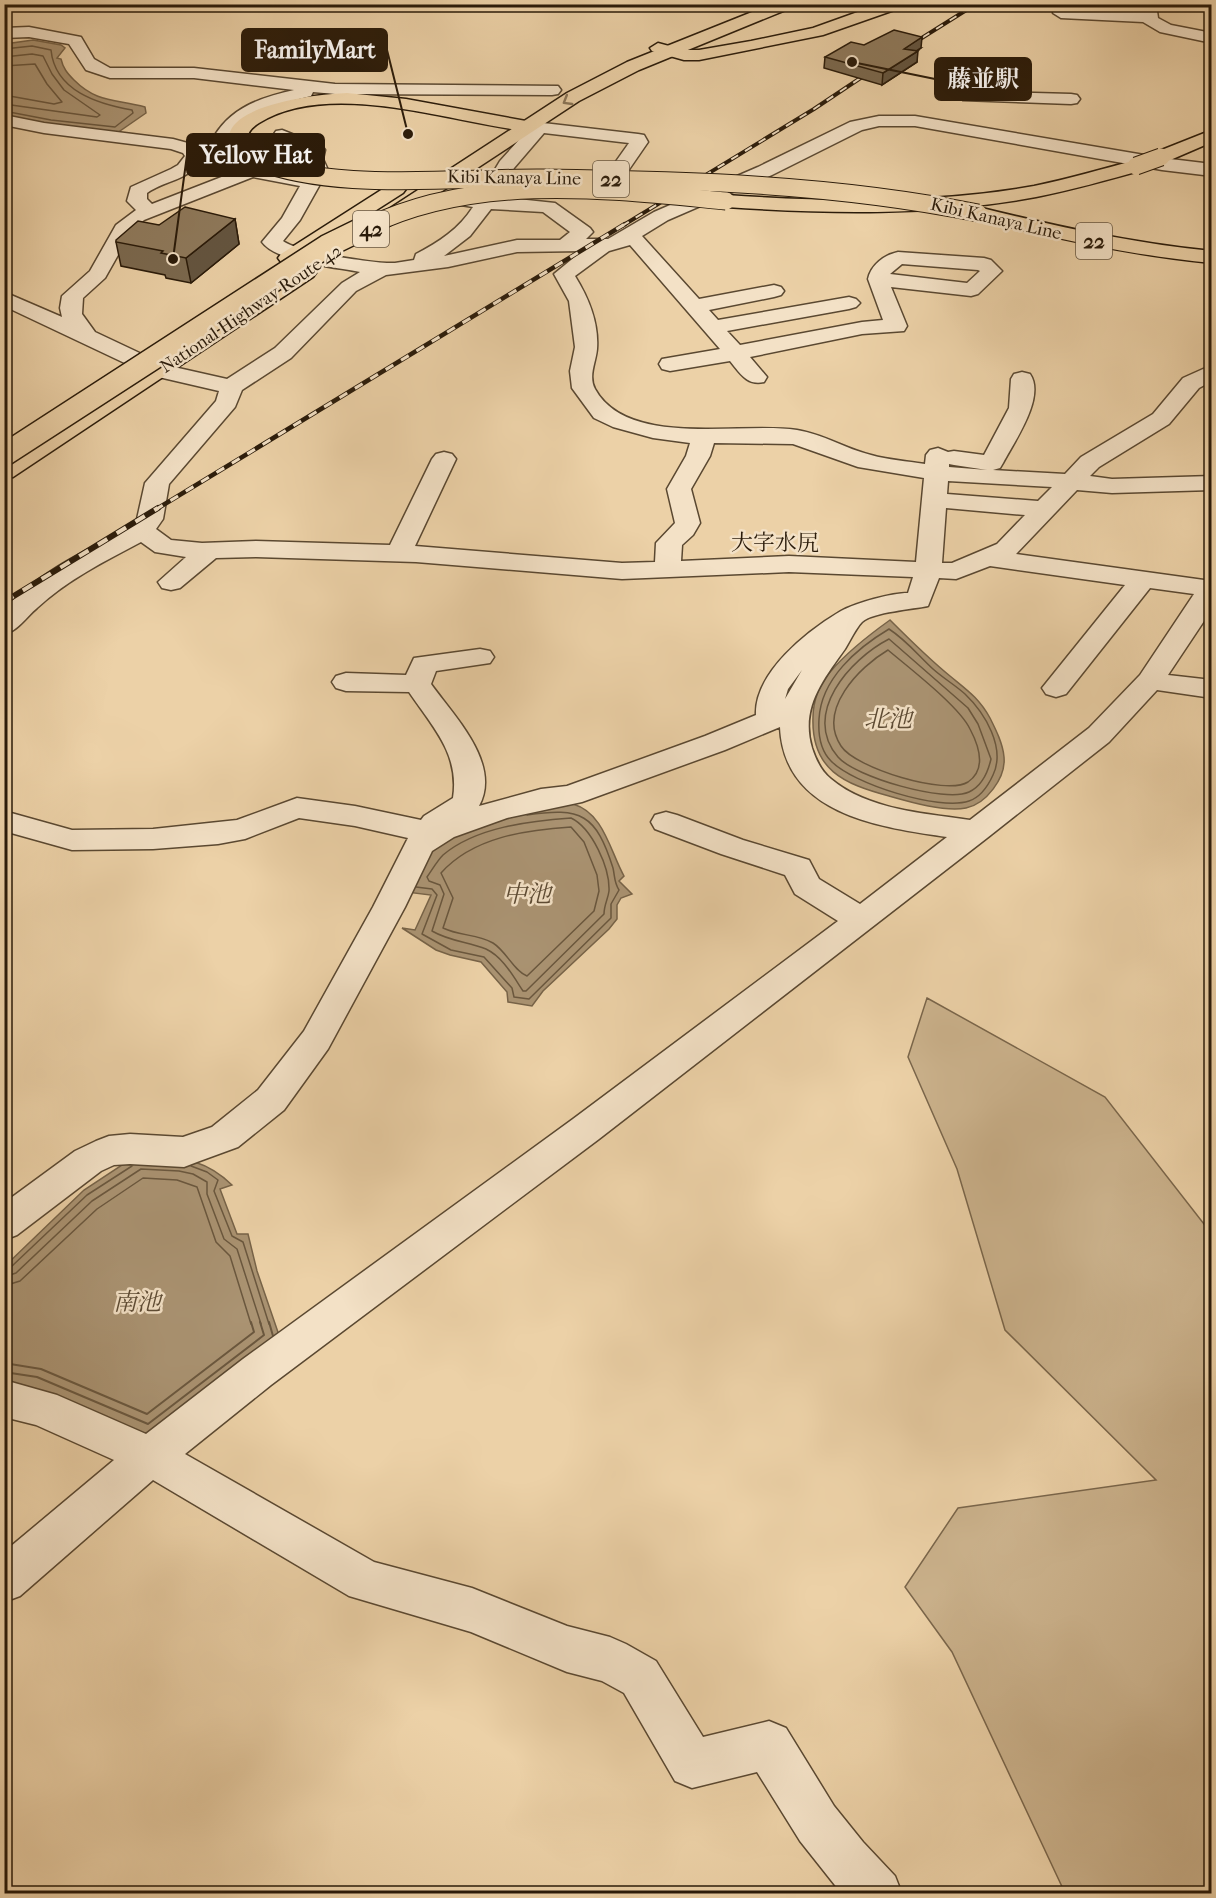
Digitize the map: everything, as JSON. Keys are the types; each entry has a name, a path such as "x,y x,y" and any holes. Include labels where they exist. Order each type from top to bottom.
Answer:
{"main road":[{"name":"National Highway Route 42","path":"473,139 552,90 754,18 787,4"},
{"path":"664,50 684,56 699,55 817,33 897,4"},
{"name":"National Highway Route 42","path":"4,472 424,194 532,127 588,89 664,50"},
{"path":"307,93 331,98 384,100 499,124 532,127"},
{"path":"4,455 327,246 384,217 459,197 533,189 618,191 726,201 831,207 927,205 1036,191 1100,177 1161,157 1212,135"},
{"name":"Kibi Kanaya Line","path":"249,163 322,176 565,178 775,185 876,194 978,213 1109,244 1212,257"},
{"name":"National Highway Route 42","path":"4,441 435,163"}],"street":[{"path":"1061,4 1061,13 1114,11 1179,33 1212,38"},
{"path":"4,33 29,32 75,40 88,65 104,72 155,75 194,73 307,93"},
{"path":"313,182 280,178 249,163 232,159 224,150 221,140 228,126 246,113 271,100 307,93 351,89 552,90"},
{"path":"969,96 1162,164 1210,168"},
{"path":"88,338 74,321 70,302 73,296 98,274 123,229 148,210 219,186 249,163 266,159 282,135 316,150 314,159 319,170 290,220 272,242 281,249 296,253 392,268 448,261 503,248 604,245 620,242 661,216 867,123 1018,113 1071,99"},
{"path":"4,120 44,128 173,144 189,149 194,156 188,167 149,183 138,191 137,201 148,210"},
{"path":"4,626 17,610 56,582 142,531 150,519 157,483 226,402 231,387 283,353 349,287 455,242 478,217 504,170 532,127 638,139 639,142 621,167"},
{"path":"424,194 485,203 548,207 583,232 566,245"},
{"path":"628,237 637,241 756,377"},
{"path":"604,245 564,274 580,302 586,347 581,371 583,388 602,413 621,422 661,433 702,438 796,437 867,462 991,463 1021,408 1023,379"},
{"path":"670,363 735,353 862,328 896,326 878,279"},
{"path":"694,306 774,291"},
{"path":"4,298 132,360 158,370 231,387"},
{"path":"714,327 849,303"},
{"path":"998,554 1090,462 1161,419 1191,383 1212,372"},
{"path":"667,570 669,543 687,526 688,520 679,501 680,484 703,449 702,438"},
{"path":"899,450 937,464 985,477 1034,478 1112,486 1212,483"},
{"path":"399,553 444,459"},
{"path":"4,821 72,840 153,838 245,830 263,820 297,808 355,816 429,833 498,810 571,795 770,720 770,699 781,679 809,646 852,616 900,601 919,600 929,558 937,464"},
{"path":"934,500 1043,509"},
{"path":"4,1581 150,1456 257,1372 586,1130 1099,735 1150,681 1211,588 1143,580 998,554 846,565 789,564 622,571 399,553 256,549 209,551 164,547 142,531"},
{"path":"171,582 209,551"},
{"path":"1056,688 1143,580"},
{"path":"852,616 797,703 794,740 804,768 820,787 841,799 882,813 976,831"},
{"path":"417,684 424,664 480,657"},
{"path":"1150,681 1212,689"},
{"path":"346,682 417,684"},
{"path":"4,1224 88,1161 109,1151 130,1149 184,1152 225,1137 271,1100 316,1040 389,907 420,844 429,833 465,804 470,785 465,754 417,684"},
{"path":"666,822 732,848 798,868 806,886 861,920"},
{"path":"4,1398 42,1408 150,1456 365,1581 472,1610 567,1649 610,1660 640,1677 692,1764 768,1745 792,1788 843,1859 877,1893"}],"shaded area":[{"path":"927,998 1105,1097 1211,1233 1211,1893 1065,1893 952,1652 905,1587 958,1508 1156,1480 1005,1330 957,1169 908,1057"}],"water":[{"path":"33,40 61,45 65,48 57,58 61,59 64,68 72,77 91,93 99,97 145,107 146,113 117,133 50,126 5,117 5,44"},
{"name":"北池","path":"890,620 977,700 986,711 997,732 1004,757 1002,773 987,796 973,806 957,809 938,808 858,786 833,772 824,762 818,750 814,735 813,711 818,692 827,675 852,650"},
{"name":"中池","path":"573,804 584,809 599,824 624,876 619,881 632,894 621,898 617,905 617,919 609,929 543,991 532,1006 508,1002 507,992 481,962 436,950 402,928 415,930 431,895 406,892 428,853 467,827 555,805"},
{"name":"南池","path":"137,1155 176,1158 199,1163 221,1175 232,1185 220,1189 237,1234 248,1234 257,1271 281,1341 150,1440 5,1385 5,1266 84,1190"}],"building":[{"path":"894,30 922,37 904,49 918,51 883,73 825,57 851,42 864,45"},
{"path":"185,207 235,219 186,258 116,242 138,221 159,225"}],"railway":[{"path":"909,46 976,4"},
{"path":"622,226 814,109 874,69"},
{"path":"155,510 625,224"},
{"path":"4,602 158,508"}],"place":[{"name":"藤並駅","path":"852,62"},
{"name":"FamilyMart","path":"408,134"},
{"name":"Yellow Hat","path":"173,259"}],"district":[{"name":"大字水尻","path":"775,543"}]}
